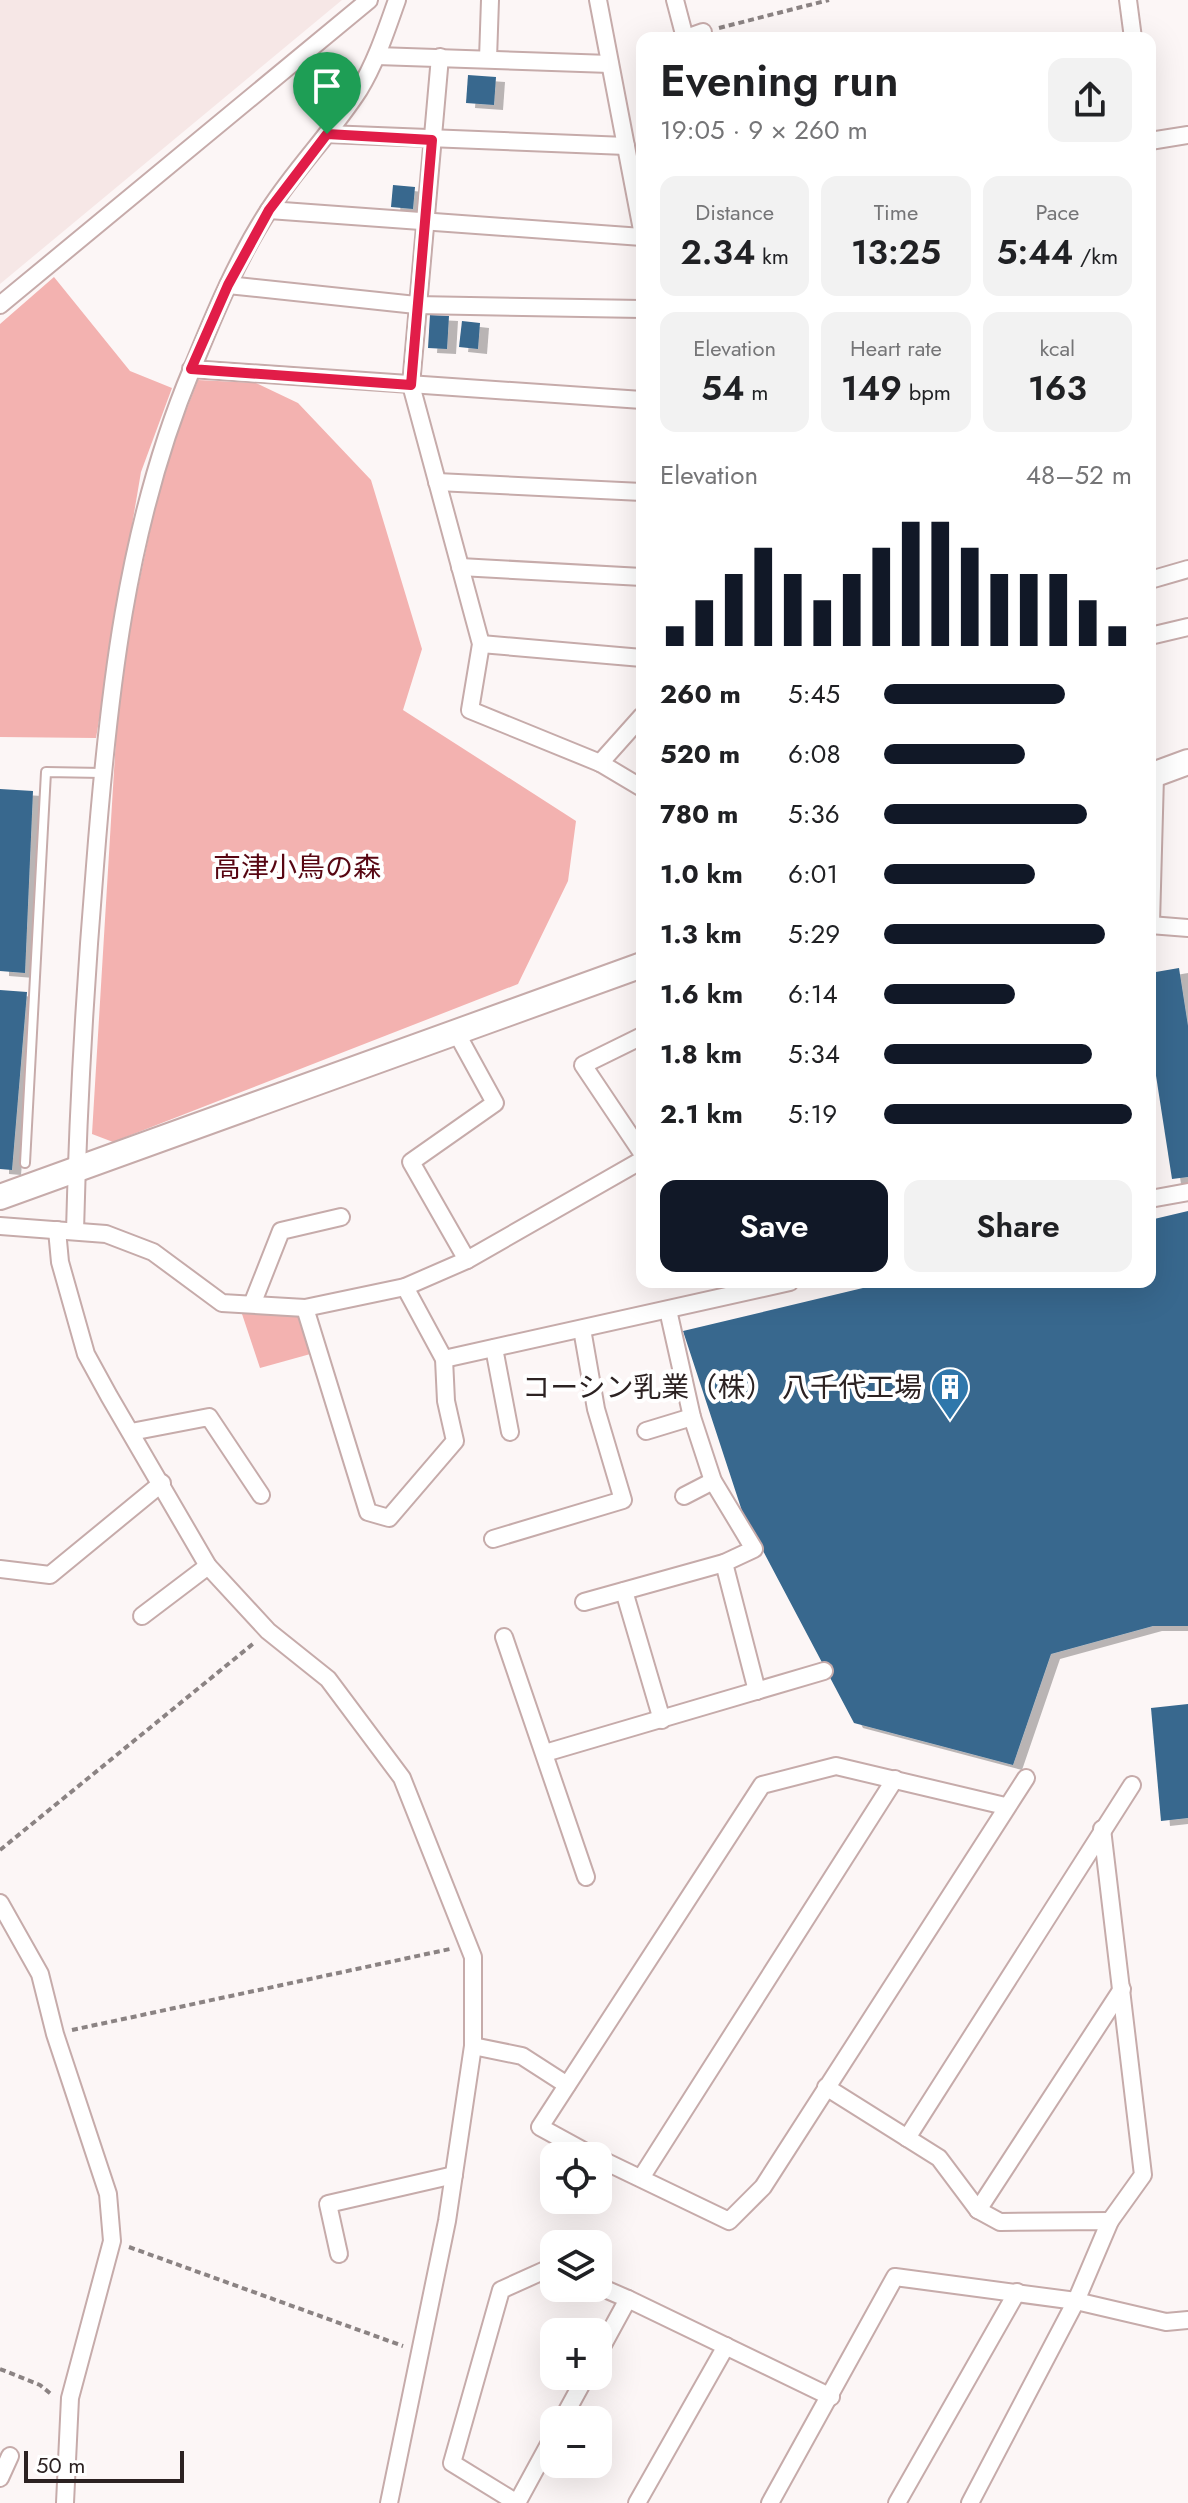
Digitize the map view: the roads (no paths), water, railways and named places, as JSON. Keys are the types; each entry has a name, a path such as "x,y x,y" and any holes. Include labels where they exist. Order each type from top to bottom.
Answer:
{"street":[{"path":"0,305 369,0"},
{"path":"75,1231 102,773 122,621 152,476 191,369 228,285 269,210 358,91 377,56 397,0"},
{"path":"488,59 490,0"},
{"path":"598,0 636,198"},
{"path":"675,0 683,32"},
{"path":"1128,0 1132,32"},
{"path":"377,56 610,64"},
{"path":"440,57 411,385 481,644 470,710 600,763 636,784"},
{"path":"327,134 626,146"},
{"path":"1156,140 1188,135"},
{"path":"269,210 636,237"},
{"path":"228,285 416,305 636,309"},
{"path":"191,369 636,400"},
{"path":"437,482 636,492"},
{"path":"460,567 636,577"},
{"path":"1156,578 1188,569"},
{"path":"1156,635 1188,627"},
{"path":"481,644 636,657"},
{"path":"600,763 636,723"},
{"path":"1156,774 1188,762"},
{"path":"1156,924 1188,928"},
{"path":"0,1197 636,967"},
{"path":"456,1032 495,1103 411,1162 467,1260"},
{"path":"636,1039 583,1065 636,1144"},
{"path":"0,1226 106,1234 153,1252 222,1303 253,1302 305,1308 405,1287 467,1260 636,1163"},
{"path":"1156,1198 1188,1192"},
{"path":"253,1302 281,1231 341,1217"},
{"path":"57,1230 60,1262 86,1354 208,1566 268,1631 328,1679 402,1778 473,1957 473,2046 454,2175 389,2503"},
{"path":"305,1308 368,1512 389,1518 455,1441 446,1401 444,1359 405,1287"},
{"path":"444,1359 764,1288"},
{"path":"584,1602 724,1563 754,1549 713,1481 692,1417 668,1310"},
{"path":"493,1539 623,1500 596,1409 582,1329"},
{"path":"494,1348 510,1432"},
{"path":"131,1432 209,1417 261,1495"},
{"path":"646,1431 692,1417"},
{"path":"684,1496 713,1481"},
{"path":"0,1569 50,1575 162,1483"},
{"path":"724,1563 757,1691"},
{"path":"142,1616 208,1566"},
{"path":"624,1591 662,1720"},
{"path":"504,1637 586,1877"},
{"path":"545,1753 824,1671"},
{"path":"568,2142 540,2127 762,1785 836,1766 1005,1806"},
{"path":"612,2165 729,2221 763,2187 1005,1806 1026,1778"},
{"path":"641,2178 895,1779"},
{"path":"907,2138 1132,1785"},
{"path":"970,2503 1076,2301 1110,2221 1143,2175 1102,1829"},
{"path":"0,1903 40,1974 55,2034 108,2194 112,2241 70,2409 65,2503"},
{"path":"978,2210 1122,1989"},
{"path":"473,2046 522,2056 567,2085"},
{"path":"826,2087 939,2158 978,2210 1000,2222 1110,2221"},
{"path":"339,2254 328,2204 454,2175"},
{"path":"540,2272 501,2290 452,2463 517,2503 540,2461"},
{"path":"770,2503 895,2277 1076,2301 1166,2322 1188,2320"},
{"path":"612,2292 831,2397"},
{"path":"897,2503 1017,2292"},
{"path":"612,2328 628,2299"},
{"path":"637,2503 726,2346"},
{"path":"0,2478 10,2456"}],"lane":[{"path":"25,1163 46,772 102,773"}],"place":[{"name":"コーシン乳業（株） 八千代工場","path":"950,1421"}],"park label":[{"name":"高津小鳥の森","path":"297,867"}]}
